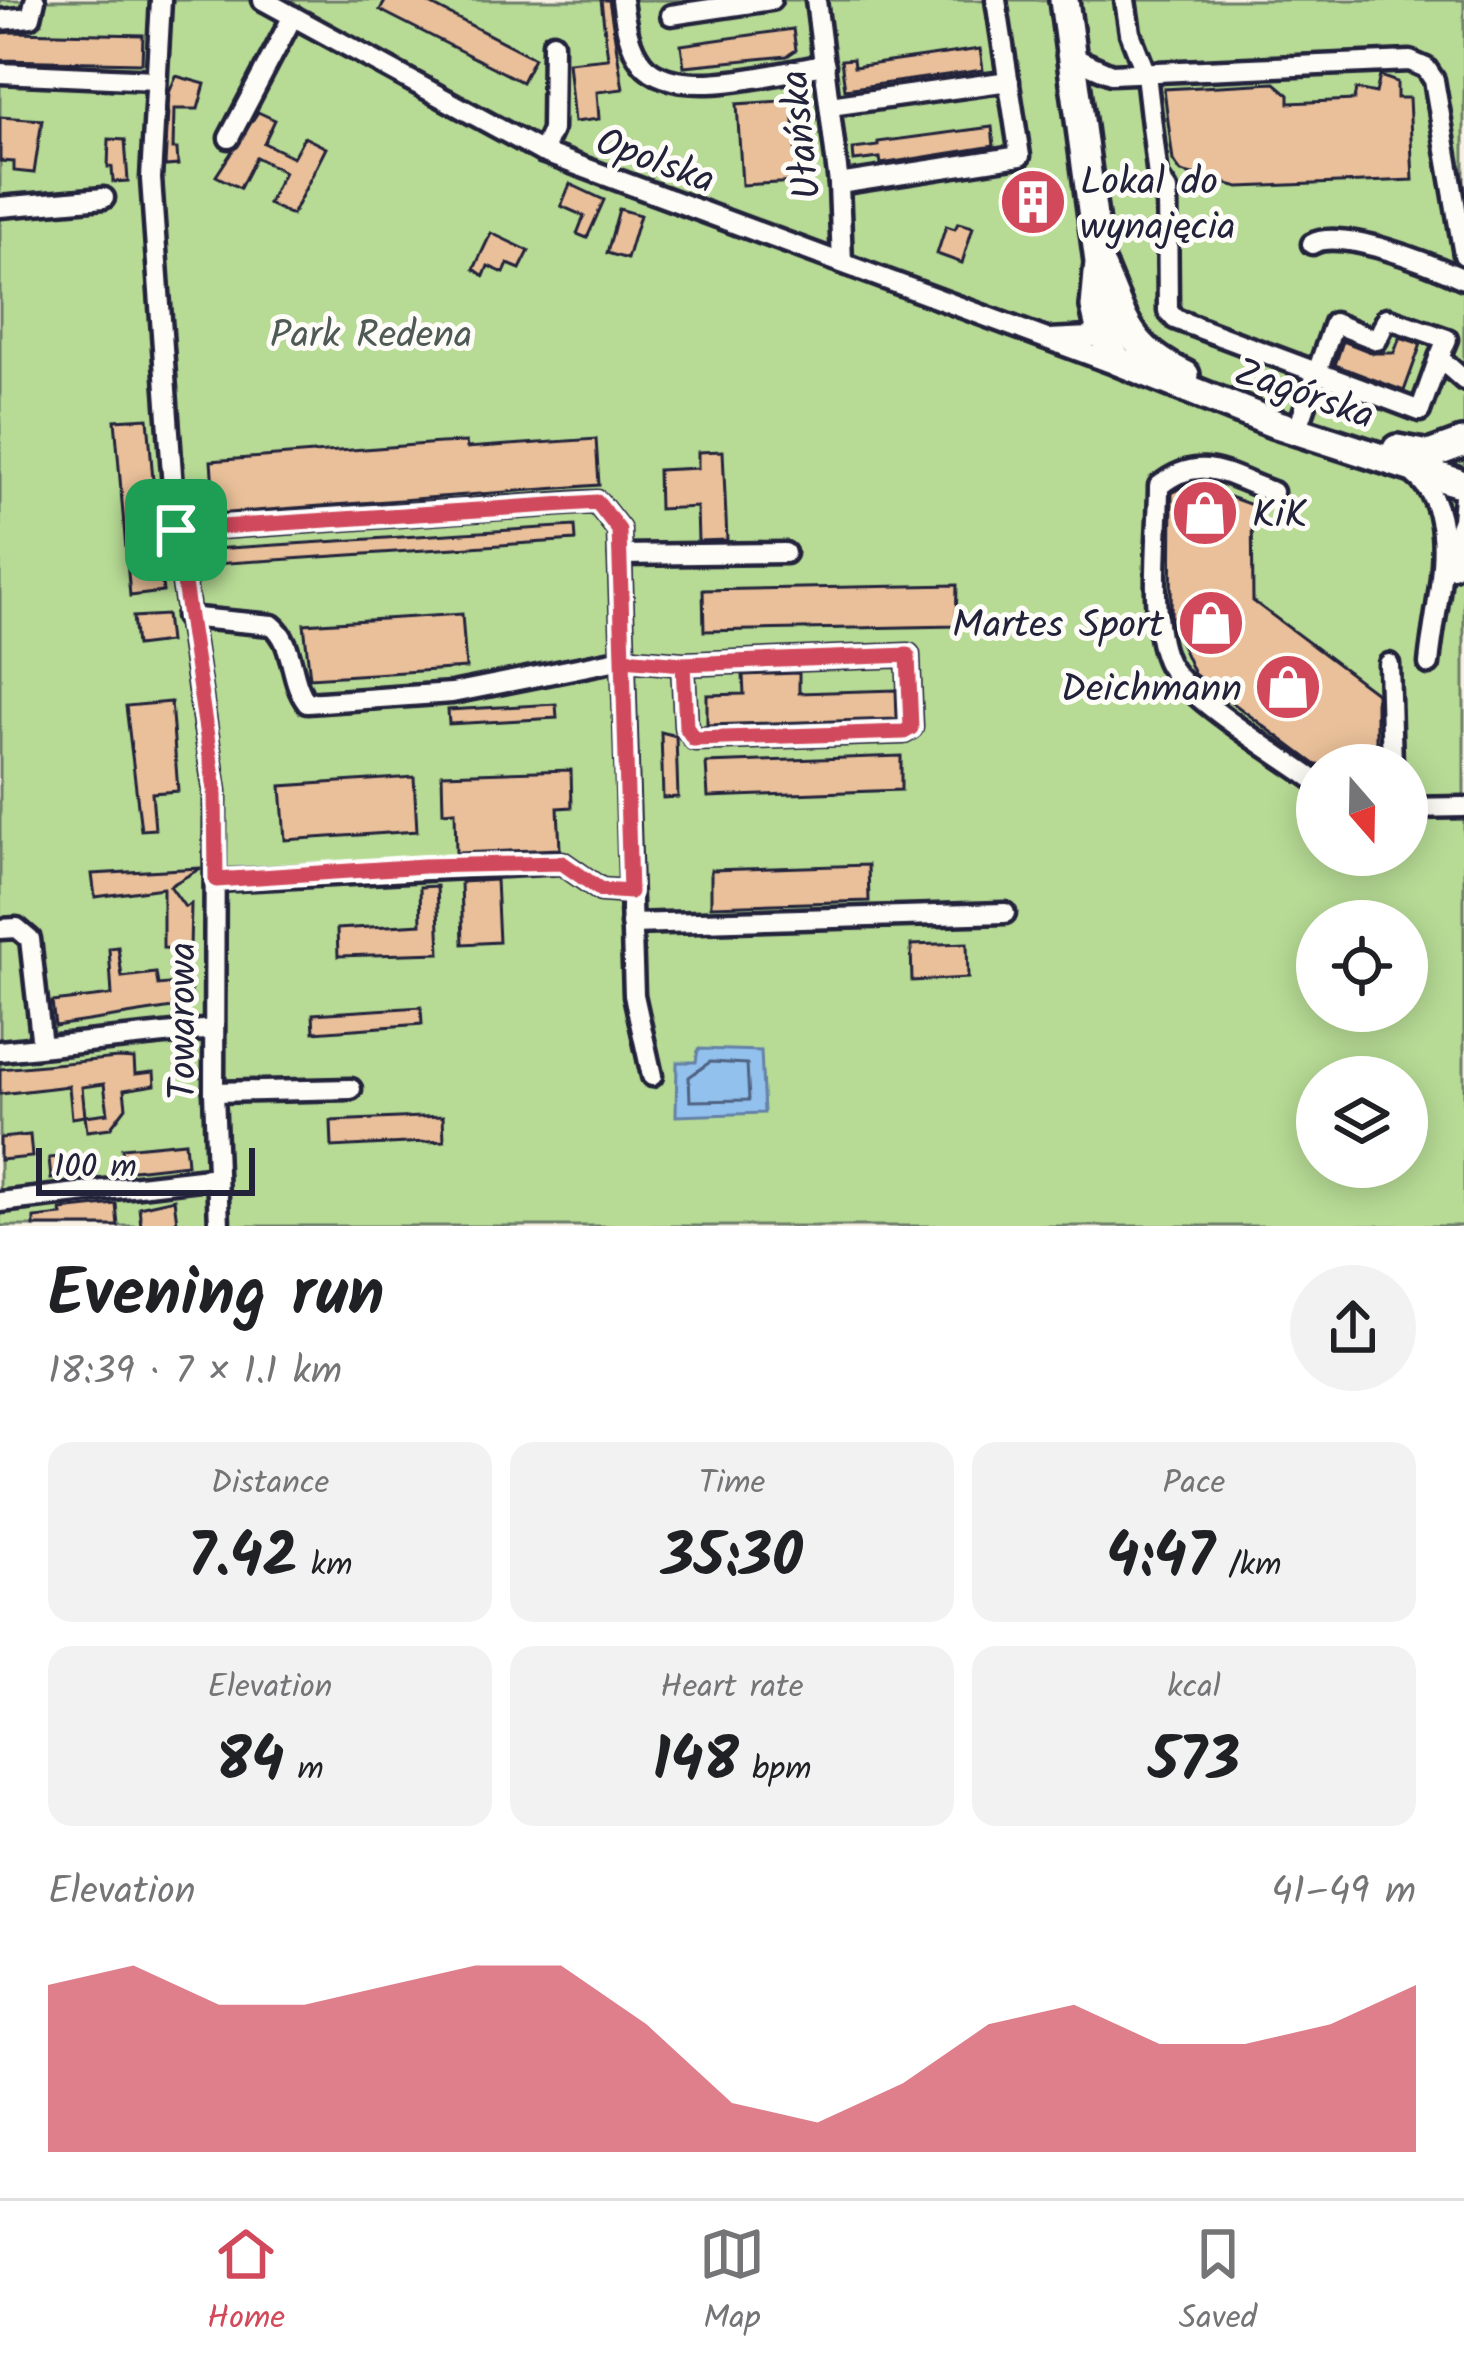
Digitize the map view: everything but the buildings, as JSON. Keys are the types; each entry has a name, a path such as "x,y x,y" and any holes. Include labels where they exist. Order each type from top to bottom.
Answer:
{"highway":[{"path":"1064,0 1099,262 1097,331 1118,362 1138,362"},
{"name":"Zagórska","path":"1138,362 1414,454 1441,453 1463,441"},
{"name":"Zagórska","path":"1138,362 1461,492"},
{"path":"1461,492 1463,441"}],"street":[{"path":"0,20 31,17 35,0"},
{"name":"Towarowa","path":"160,0 152,178 176,530 215,790 213,1029 219,1226"},
{"name":"Opolska","path":"263,0 542,152 1044,340 1097,331"},
{"path":"622,0 635,53 644,66 675,82 700,84 825,65"},
{"path":"671,15 771,0"},
{"name":"Ułańska","path":"816,0 839,184 842,263"},
{"path":"839,184 893,180 1020,156 997,0"},
{"path":"1125,0 1130,34 1146,74 1158,177 1167,190 1168,311 1175,319 1318,376 1420,411 1447,339 1387,317 1377,340 1334,323 1318,376 1301,418"},
{"path":"229,138 293,16"},
{"path":"542,152 552,130 554,43"},
{"path":"1072,57 1111,74 1421,64 1436,88 1451,202 1464,256"},
{"path":"0,73 155,80"},
{"path":"1078,109 1111,74"},
{"path":"830,106 1009,81"},
{"path":"0,207 104,198"},
{"path":"1312,244 1333,236 1464,279"},
{"path":"1439,358 1464,380"},
{"path":"1273,492 1198,466 1181,468 1160,486 1160,637 1168,664 1189,688 1296,767"},
{"path":"1406,469 1437,495 1453,563"},
{"path":"1453,563 1462,520 1461,492"},
{"path":"176,530 597,502 619,530 634,995 652,1076"},
{"path":"1430,664 1437,593 1464,545"},
{"path":"620,556 785,553"},
{"path":"186,617 272,625 285,642 295,688 307,703 452,693 623,659 683,664 908,655 911,728 904,732 694,739 686,727 683,664"},
{"path":"1389,664 1391,744"},
{"path":"1428,808 1464,807"},
{"path":"216,880 424,866 562,863 601,890 630,892"},
{"path":"632,924 1005,913"},
{"path":"0,929 17,928 29,939 42,1046"},
{"path":"0,1051 213,1029"},
{"path":"214,1092 351,1089"},
{"path":"0,1202 217,1177"}],"green space":[{"name":"Park Redena","path":"0,0 1464,0 1464,1226 0,1226"}],"water":[{"path":"698,1049 761,1051 764,1113 676,1116 677,1062 696,1062"}],"place":[{"name":"Lokal do wynajęcia","path":"1033,202"},
{"name":"KiK","path":"1205,513"},
{"name":"Martes Sport","path":"1211,623"},
{"name":"Deichmann","path":"1288,687"}],"route":[{"path":"176,530 215,790 216,880 424,866 562,863 601,890 630,892 623,659 683,664 686,727 694,739 904,732 911,728 908,655 683,664 655,665 623,659 619,530 597,502 176,530"}]}
